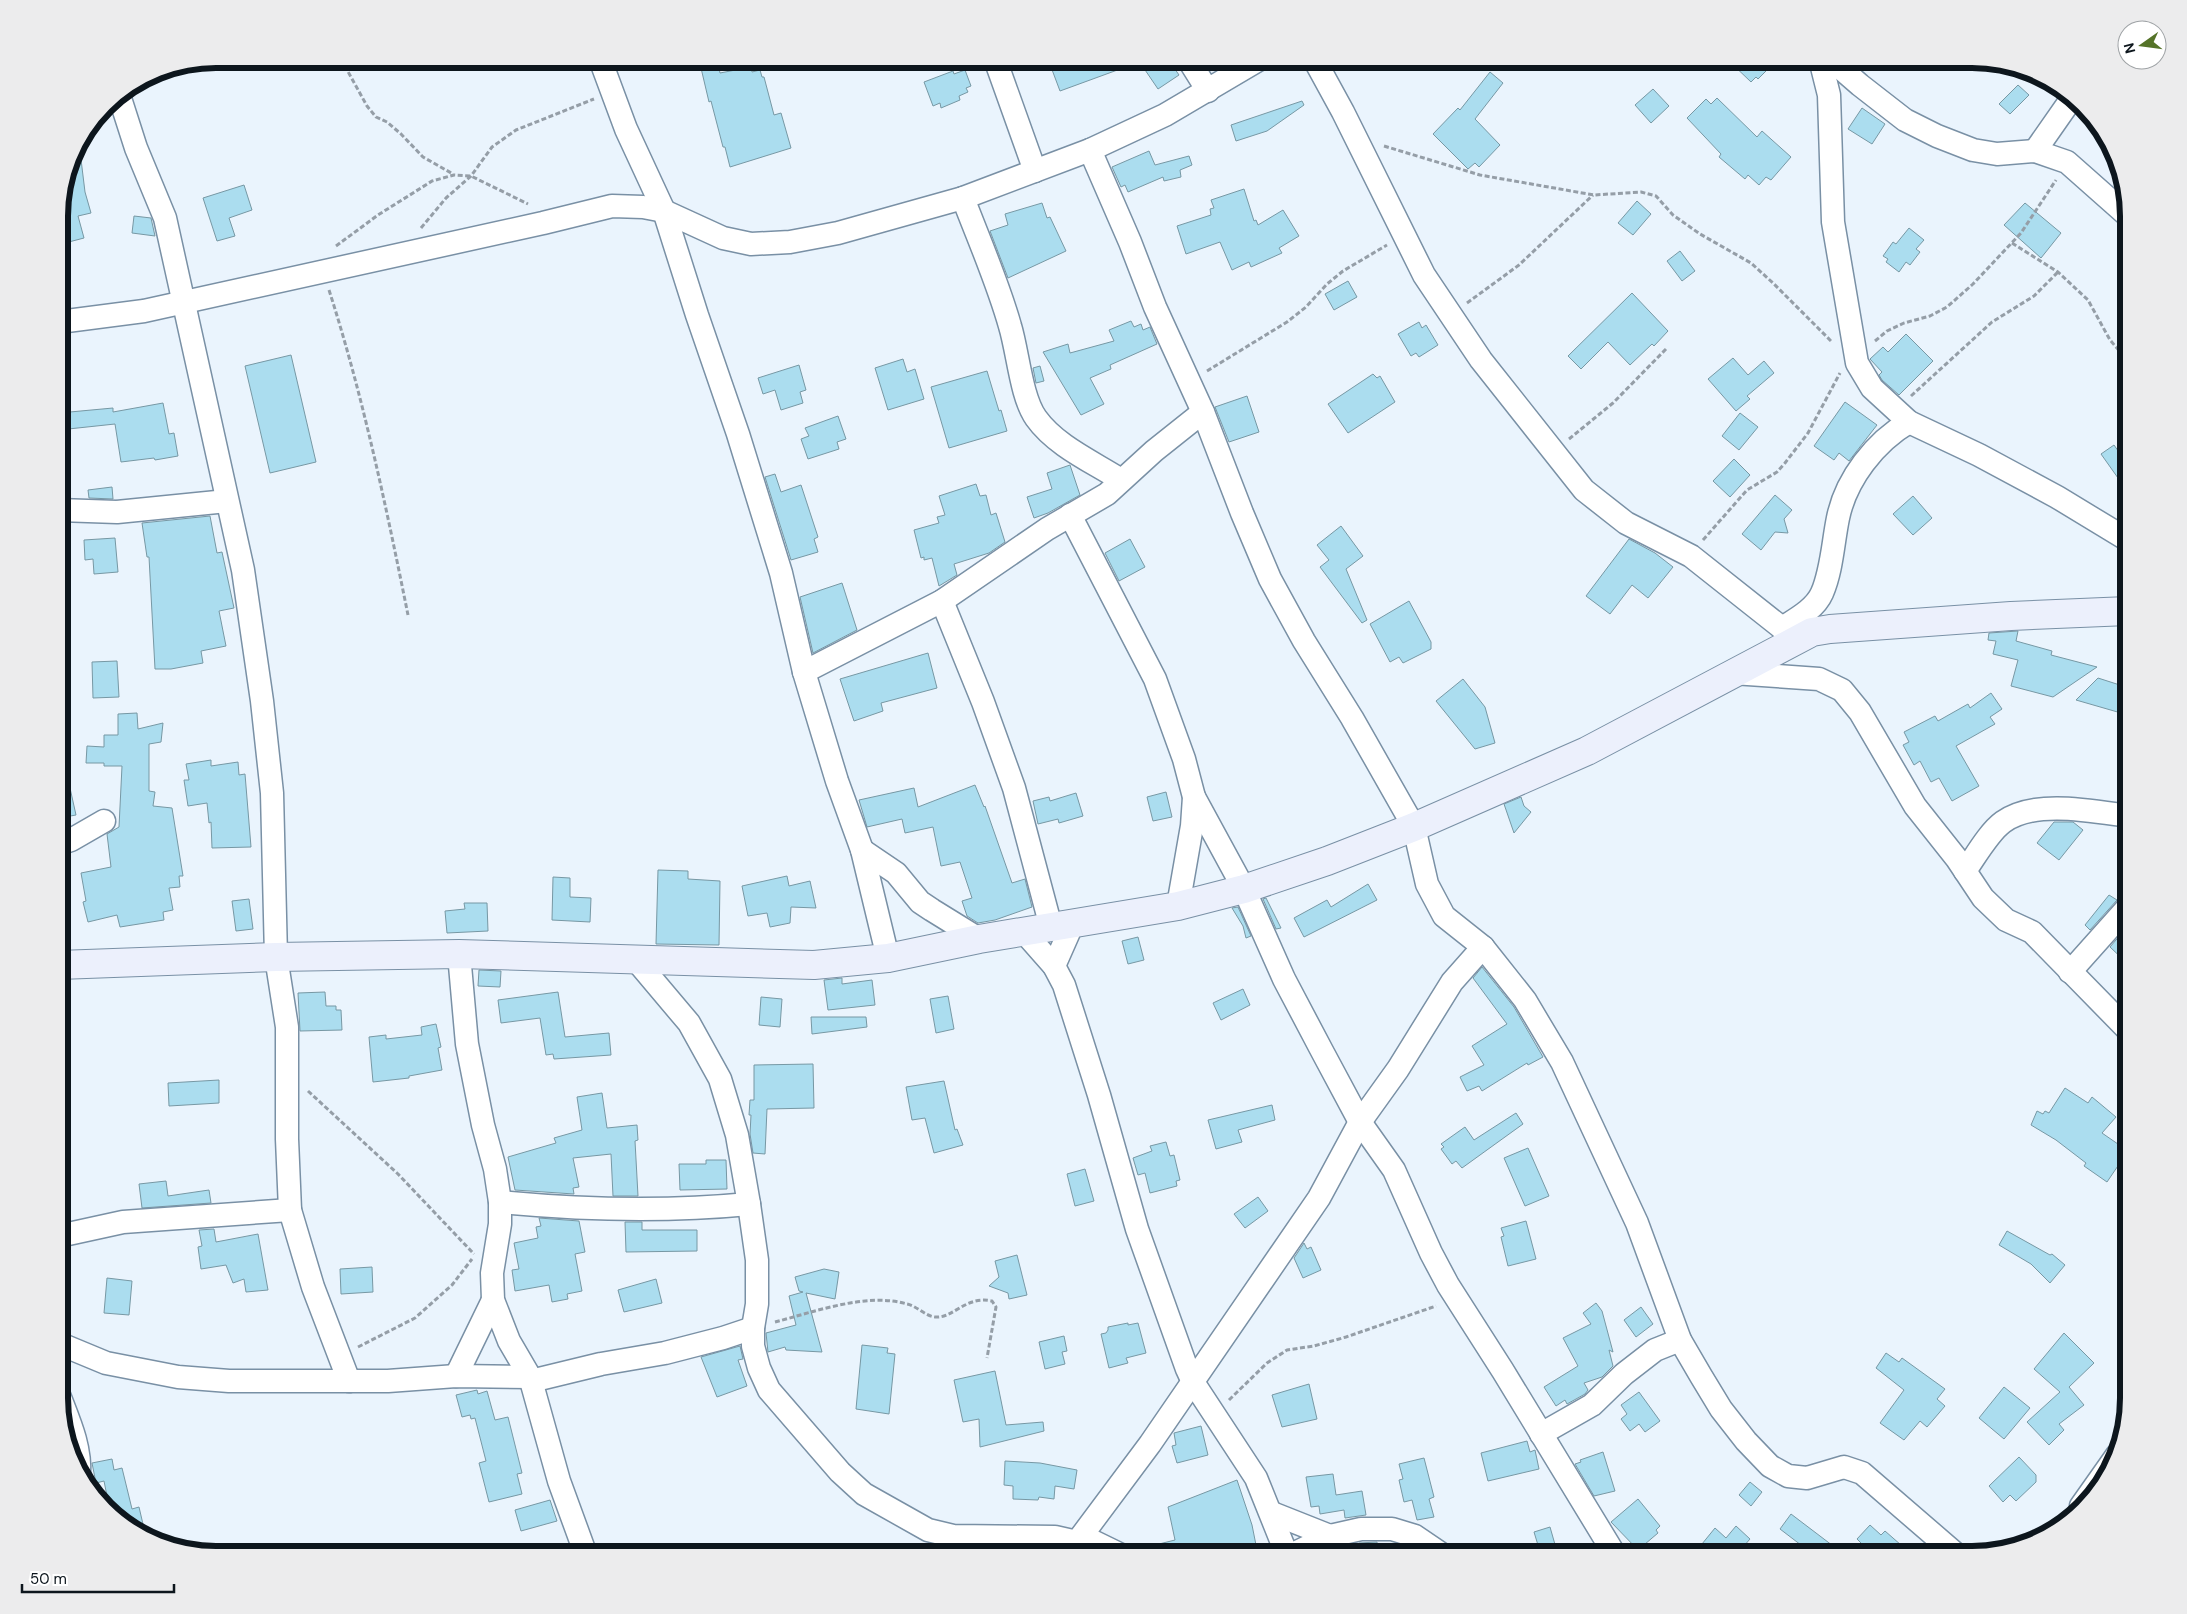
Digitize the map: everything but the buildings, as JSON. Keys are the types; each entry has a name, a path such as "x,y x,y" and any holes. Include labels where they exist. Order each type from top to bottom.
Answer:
{"street":[{"path":"1193,67 1208,91"},
{"path":"68,321 144,311 612,206 643,207 664,211 723,238 751,244 790,242 838,233 963,198 1090,150 1165,115 1246,67"},
{"path":"1318,67 1424,275 1482,360 1584,490 1604,508 1626,523 1691,556 1789,635 1830,629 2011,616 2120,611"},
{"path":"1822,67 1829,95 1833,222 1853,356 1872,388 1903,416 1988,459 2057,497 2120,535"},
{"path":"1839,67 1870,94 1905,120 1937,136 1973,150 1997,154 2035,151 2067,162 2119,208"},
{"path":"603,68 626,129 664,211 767,524 804,672 837,780 862,850 888,958"},
{"path":"998,68 1035,170"},
{"path":"121,102 136,148 165,218 243,570 262,701 272,793 276,957 287,1027 290,1210 313,1287 349,1380"},
{"path":"2035,151 2068,104"},
{"path":"1090,150 1130,242 1155,307 1203,412 1270,579 1304,642 1352,718 1414,827 1427,884 1444,916 1483,947 1525,1000 1562,1062 1637,1223 1680,1340 1722,1409 1746,1441 1770,1466 1788,1476 1807,1478 1844,1467 1862,1473 1946,1546"},
{"path":"963,198 1010,326 1027,400 1034,416 1047,432 1063,444 1121,480"},
{"path":"804,672 942,601 1047,529 1107,494 1154,451 1203,412"},
{"path":"68,965 276,957 460,954 814,965 888,958 979,939 1178,906 1244,889 1326,861 1414,827 1587,751 1733,674 1789,635 1822,594 1839,515 1851,484 1877,446 1894,431 1903,416"},
{"path":"68,510 117,512 227,501"},
{"path":"1070,516 1155,680 1184,759 1194,797 1244,889 1284,979 1360,1122 1394,1170 1431,1254 1457,1300 1503,1370 1609,1546"},
{"path":"942,601 983,702 1062,925 1054,966"},
{"path":"1733,674 1819,679 1842,690 1860,712 1915,806 1965,871 1983,898 2006,920 2032,932 2120,1022"},
{"path":"1178,906 1192,826 1194,797"},
{"path":"1965,871 2003,822 2027,811 2051,808 2120,815"},
{"path":"68,841 104,821"},
{"path":"862,850 896,873 920,902 979,939"},
{"path":"2070,972 2120,916"},
{"path":"1024,932 1054,966 1064,985 1137,1229 1193,1382 1256,1478 1285,1546"},
{"path":"634,959 689,1023 720,1079 737,1135 749,1204 757,1260 757,1304 753,1328 753,1346 759,1368 769,1390 840,1472 864,1494 928,1530 953,1536 1044,1546 1055,1537 1076,1544 1112,1498 1318,1198 1360,1122 1398,1069 1452,982 1483,947"},
{"path":"460,954 467,1044 483,1125 495,1170 500,1202 500,1224 492,1273 493,1300 509,1341 530,1379 558,1481 583,1546"},
{"path":"500,1202 616,1210 692,1210 749,1204"},
{"path":"68,1234 123,1222 290,1210"},
{"path":"456,1376 493,1300"},
{"path":"68,1347 106,1363 178,1377 229,1380 388,1381 456,1376 530,1379 601,1364 665,1354 753,1328"},
{"path":"1540,1434 1592,1405 1624,1374 1655,1350 1680,1340"},
{"path":"69,1420 79,1454"},
{"path":"1272,1513 1330,1536"},
{"path":"1308,1546 1330,1536 1361,1529 1392,1529 1415,1536 1430,1546"}],"path":[{"path":"345,68 367,106 376,117 387,122 423,157 454,175"},
{"path":"399,254 446,198 471,176 492,147 516,130 613,92"},
{"path":"1355,136 1480,175 1594,195 1641,192 1656,196 1673,215 1700,234 1751,263 1815,324 1853,356"},
{"path":"1691,556 1741,496 1757,483 1777,472 1808,433 1853,356 1874,343 1886,331 1904,323 1930,316 1947,307 1973,284 2021,234 2067,162"},
{"path":"333,249 378,215 432,181 454,175 471,176 559,219"},
{"path":"1451,315 1520,265 1594,195"},
{"path":"1189,381 1287,322 1306,307 1326,284 1343,271 1403,236"},
{"path":"2012,244 2058,272 2088,300 2110,340 2120,352"},
{"path":"323,270 357,385 390,524 408,615"},
{"path":"1903,416 1980,332 1992,322 2034,296 2058,272"},
{"path":"1554,453 1613,403 1666,349"},
{"path":"287,1070 398,1174 492,1273"},
{"path":"340,1356 415,1318 452,1284 475,1255"},
{"path":"753,1328 825,1309 872,1300 907,1304 935,1317 944,1316 975,1300 986,1299 992,1300 996,1307 987,1358"},
{"path":"1214,1415 1277,1354 1346,1337 1457,1300"}]}
